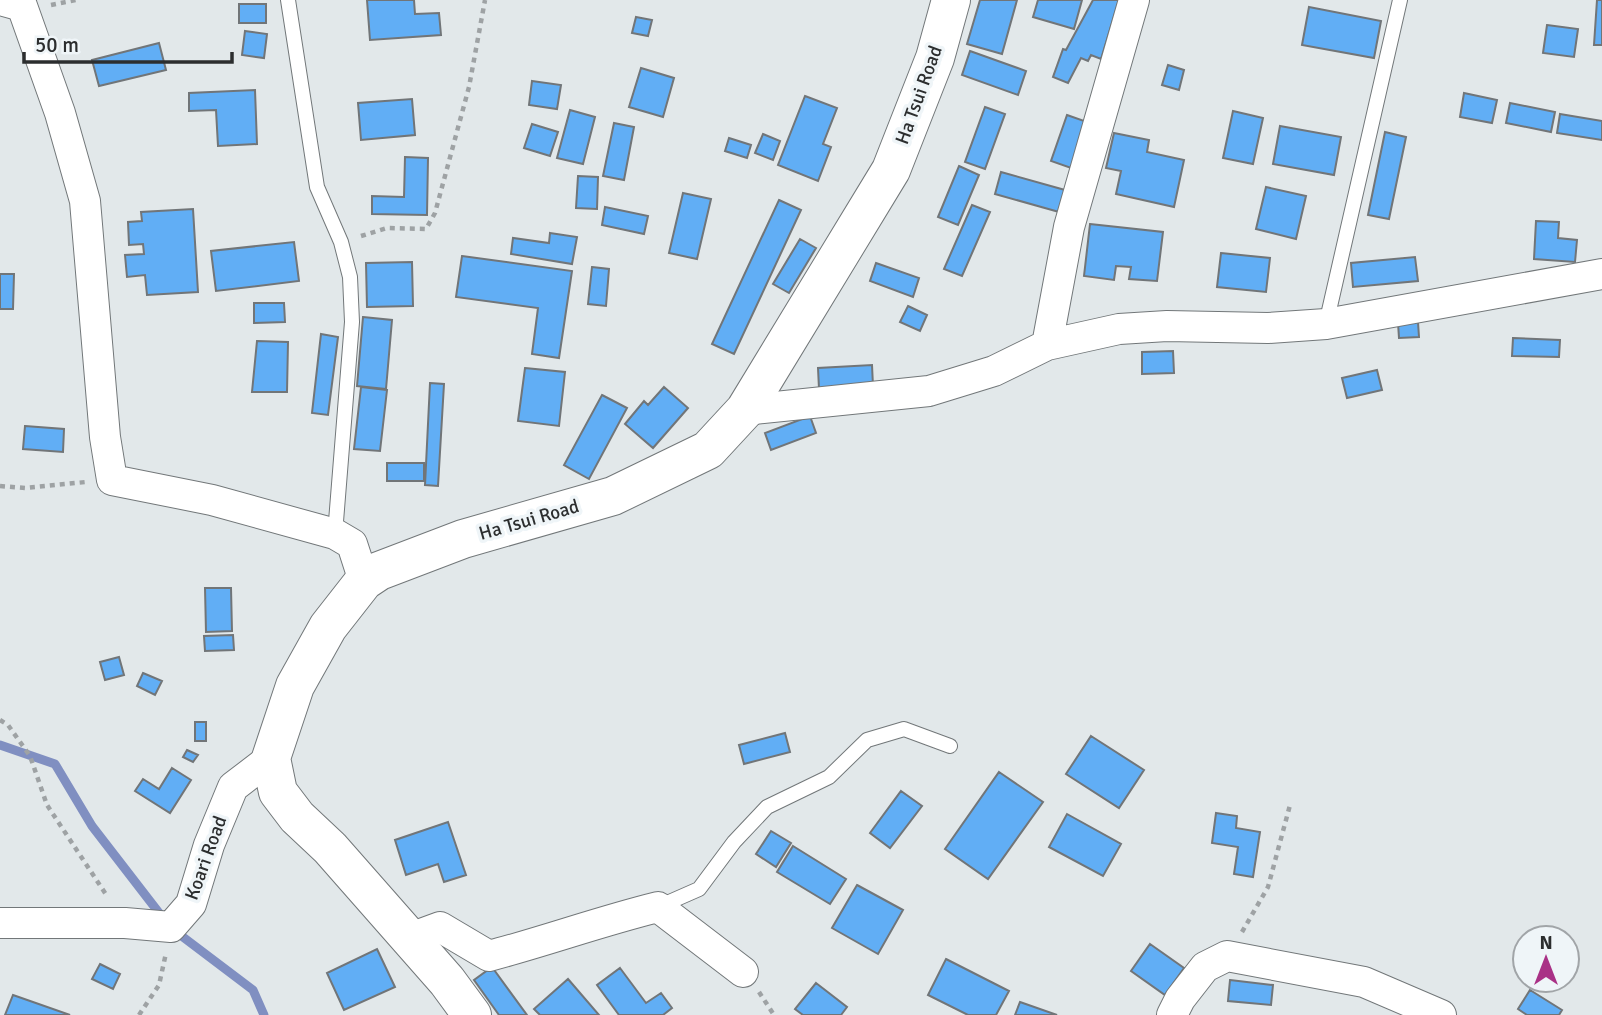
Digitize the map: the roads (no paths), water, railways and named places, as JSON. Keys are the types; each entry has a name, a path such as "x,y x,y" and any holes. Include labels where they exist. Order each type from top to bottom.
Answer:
{"street":[{"path":"0,0 22,6 60,113 85,201 105,437 112,480 212,500 335,534 352,544 364,581"},
{"name":"Ha Tsui Road","path":"271,758 295,685 328,628 364,581 400,561 463,538 613,496 708,450 745,411 891,170 935,58 951,0"},
{"path":"1047,345 1069,227 1133,0"},
{"path":"745,411 929,391 994,371 1047,345 1119,329 1167,326 1268,328 1326,324 1601,269"},
{"path":"271,758 278,792 297,817 330,848 447,981 472,1015"},
{"name":"Koari Road","path":"0,923 125,923 171,927 191,904 209,845 233,787 271,758"},
{"path":"410,939 440,927 489,956 535,944 602,921 658,907 743,972"},
{"path":"1172,1015 1180,999 1205,967 1227,956 1364,982 1441,1015"}],"lane":[{"path":"288,0 317,187 341,242 351,277 352,322 335,534"},
{"path":"1326,324 1400,0"},
{"path":"658,907 699,889 734,842 767,807 829,777 867,740 904,729 950,746"}],"waterway":[{"path":"0,745 55,764 92,826 163,918"},
{"path":"175,931 253,990 264,1015"}]}
